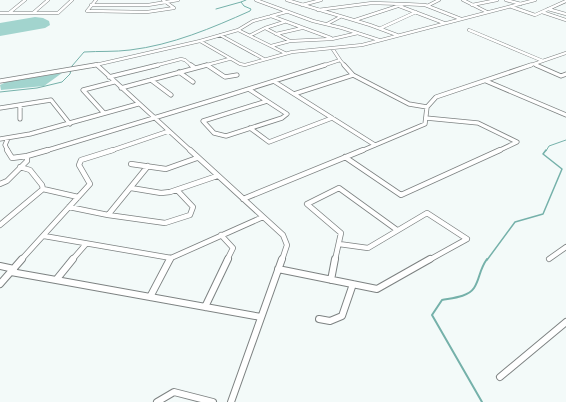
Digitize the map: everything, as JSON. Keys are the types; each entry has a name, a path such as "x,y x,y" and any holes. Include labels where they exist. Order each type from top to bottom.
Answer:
{"street":[{"path":"9,13 25,0"},
{"path":"33,13 48,0"},
{"path":"0,13 58,13 72,0"},
{"path":"96,0 87,11 147,12 174,8 165,1"},
{"path":"138,0 143,5"},
{"path":"91,5 143,5 178,0"},
{"path":"258,1 265,0"},
{"path":"287,0 381,28 397,35"},
{"path":"302,5 315,0 321,0"},
{"path":"355,20 413,0"},
{"path":"428,6 439,0"},
{"path":"464,0 487,12"},
{"path":"472,4 497,0"},
{"path":"506,0 523,4"},
{"path":"200,41 243,65 285,53 302,50 362,45 535,0"},
{"path":"258,1 313,21 379,40"},
{"path":"511,7 535,15 566,1"},
{"path":"318,10 384,2 404,4"},
{"path":"409,2 428,6 462,19"},
{"path":"399,6 444,23"},
{"path":"548,9 566,14"},
{"path":"0,81 77,69 200,41 238,30 240,27 248,23 286,12"},
{"path":"381,28 416,12"},
{"path":"542,12 566,20"},
{"path":"271,16 284,22 323,34 332,39"},
{"path":"327,24 340,17"},
{"path":"251,35 265,28 284,22"},
{"path":"265,28 290,42"},
{"path":"276,34 302,28"},
{"path":"238,30 251,35 285,53"},
{"path":"469,30 543,61"},
{"path":"271,46 313,39 332,39 351,36 358,33"},
{"path":"313,39 323,34"},
{"path":"220,35 264,59"},
{"path":"332,48 353,75 409,104 427,107"},
{"path":"243,199 425,124 427,107 436,97 566,53"},
{"path":"121,88 229,58"},
{"path":"109,77 181,59 185,60 195,68"},
{"path":"8,138 5,145 12,158 27,156 154,117 250,90 340,60"},
{"path":"96,64 138,104 170,131 197,158 283,235 287,245 231,402"},
{"path":"534,64 561,76 566,74"},
{"path":"207,65 223,76 228,77 237,75"},
{"path":"179,72 193,82"},
{"path":"294,94 353,75"},
{"path":"151,80 171,95"},
{"path":"486,81 566,115"},
{"path":"104,113 83,90 114,82"},
{"path":"275,82 375,145"},
{"path":"250,90 267,101 287,114 282,118 226,136 214,133 203,121 267,101"},
{"path":"0,108 51,100 70,124"},
{"path":"0,139 30,134 70,124 138,104"},
{"path":"20,105 20,119"},
{"path":"250,128 269,142 332,118"},
{"path":"345,158 401,195 517,142 478,123 426,118"},
{"path":"0,284 44,236 90,182 79,165 81,160 170,131"},
{"path":"0,184 7,181 27,161 27,156"},
{"path":"131,164 166,168 197,158"},
{"path":"108,215 148,166"},
{"path":"20,167 30,170 42,185 43,189"},
{"path":"131,188 161,193 170,192 217,176"},
{"path":"331,280 342,233 307,204 339,188 398,230"},
{"path":"43,189 78,197"},
{"path":"0,225 43,189"},
{"path":"69,207 108,215 165,223 190,215 193,207 177,190"},
{"path":"278,269 377,289 467,239 427,213 368,248 339,244"},
{"path":"44,236 172,258 263,217"},
{"path":"205,307 233,248 221,235"},
{"path":"56,280 86,244"},
{"path":"549,259 566,247"},
{"path":"150,297 172,258"},
{"path":"0,266 56,280 261,317"},
{"path":"319,319 330,321 342,316 353,284"},
{"path":"500,377 566,322"},
{"path":"157,402 174,392 213,402"}],"shaded area":[{"path":"35,17 43,18 49,21 50,25 45,28 0,36 0,23"},
{"path":"62,73 44,86 1,90 0,85 6,82"}],"waterway":[{"path":"241,2 246,0"},
{"path":"0,92 37,88 62,82 70,74 72,66 84,52 124,51 146,48 176,40 206,29 250,11 251,9 244,6 241,2"},
{"path":"216,9 241,2"},
{"path":"546,151 549,146 566,140"},
{"path":"487,260 515,222 543,214 562,169 543,154 546,150"},
{"path":"482,402 432,315 442,300 460,297 474,288 482,267 487,259"}]}
